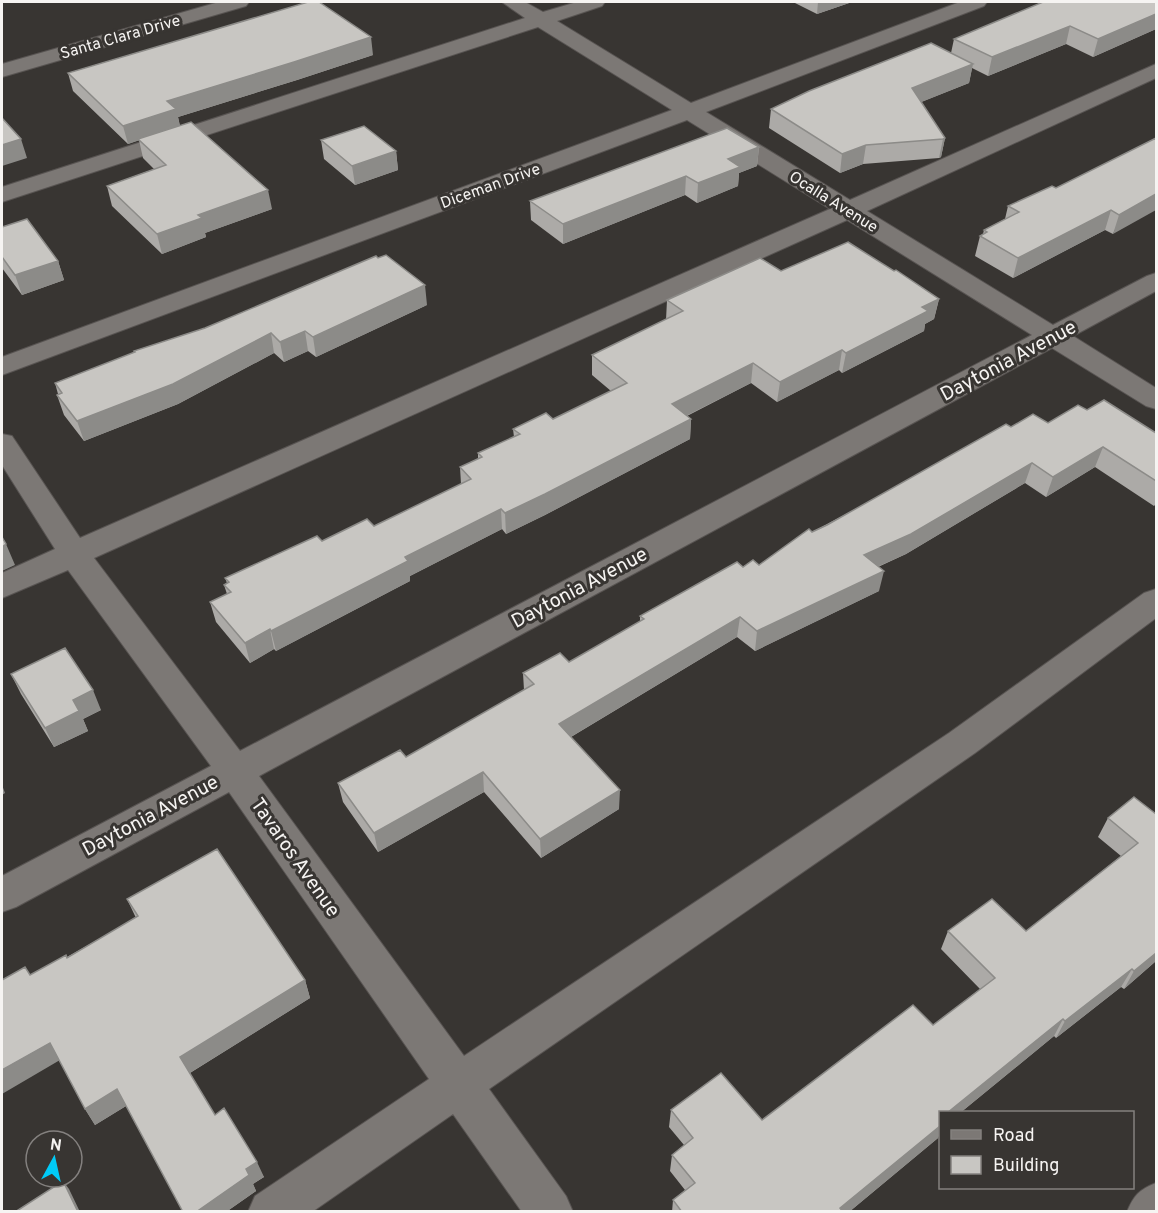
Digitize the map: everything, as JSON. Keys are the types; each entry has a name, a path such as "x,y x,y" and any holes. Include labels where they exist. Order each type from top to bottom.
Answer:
{"street":[{"name":"Santa Clara Drive","path":"2,71 239,2"},
{"name":"Ocalla Avenue","path":"513,2 1156,400"},
{"path":"2,195 595,2"},
{"name":"Diceman Drive","path":"2,366 977,2"},
{"path":"2,586 849,210 1156,70"},
{"name":"Daytonia Avenue","path":"2,895 1156,281"},
{"name":"Tavaros Avenue","path":"2,443 74,555 234,770 550,1212"},
{"path":"271,1212 962,743 1156,601"},
{"path":"1150,1212 1156,1206"}],"building":[{"path":"308,2 319,2 371,37 167,101 176,109 123,126 68,73"},
{"path":"1043,2 1156,2 1156,14 1098,39 1070,26 992,57 954,39"},
{"path":"931,43 973,64 912,88 945,138 943,139 866,145 842,154 771,109 809,91"},
{"path":"2,118 21,139 2,145"},
{"path":"191,122 268,190 198,215 202,218 157,234 107,186 166,165 138,139"},
{"path":"364,126 396,151 352,166 321,140"},
{"path":"727,128 759,147 728,159 740,167 698,183 686,176 563,224 530,201"},
{"path":"1156,138 1156,194 1119,215 1111,210 1018,258 980,236 987,232 984,230 1019,212 1008,206 1052,186 1056,188"},
{"path":"27,219 58,261 15,275 2,257 2,227"},
{"path":"848,242 939,299 922,307 928,311 846,353 842,350 780,382 753,363 672,404 691,419 545,494 505,513 501,509 405,557 408,561 245,643 210,602 231,592 224,585 229,582 225,578 317,536 322,541 367,519 374,526 471,479 460,467 482,457 478,453 520,434 513,429 546,413 553,419 627,383 592,355 683,311 667,300 760,258 781,271"},
{"path":"386,255 425,285 313,337 305,331 280,342 271,333 173,384 77,421 57,395 62,393 55,383 134,351 205,328 376,256 378,258"},
{"path":"1104,400 1156,433 1156,481 1103,447 1053,477 1032,463 911,534 864,555 884,571 757,631 740,617 559,724 620,790 540,839 483,772 374,833 338,783 400,750 406,757 534,684 523,673 560,653 569,662 644,619 640,616 737,562 743,567 753,560 759,565 809,529 812,532 827,525 1006,424 1011,427 1033,414 1048,423 1078,405 1087,410"},
{"path":"65,648 93,690 73,700 79,711 45,728 11,674"},
{"path":"1134,797 1156,814 1156,953 1065,1021 1063,1019 949,1111 939,1111 939,1127 840,1208 843,1212 682,1212 673,1200 695,1183 672,1155 693,1138 671,1110 721,1073 762,1120 913,1005 933,1025 995,978 948,931 992,899 1026,931 1138,843 1108,818"},
{"path":"217,849 305,980 180,1057 215,1115 224,1108 257,1162 246,1169 249,1175 196,1212 183,1212 117,1089 85,1109 50,1043 2,1070 2,980 25,967 30,975 66,955 67,958 138,916 127,899"},
{"path":"51,1189 67,1189 78,1212 15,1212"}]}
